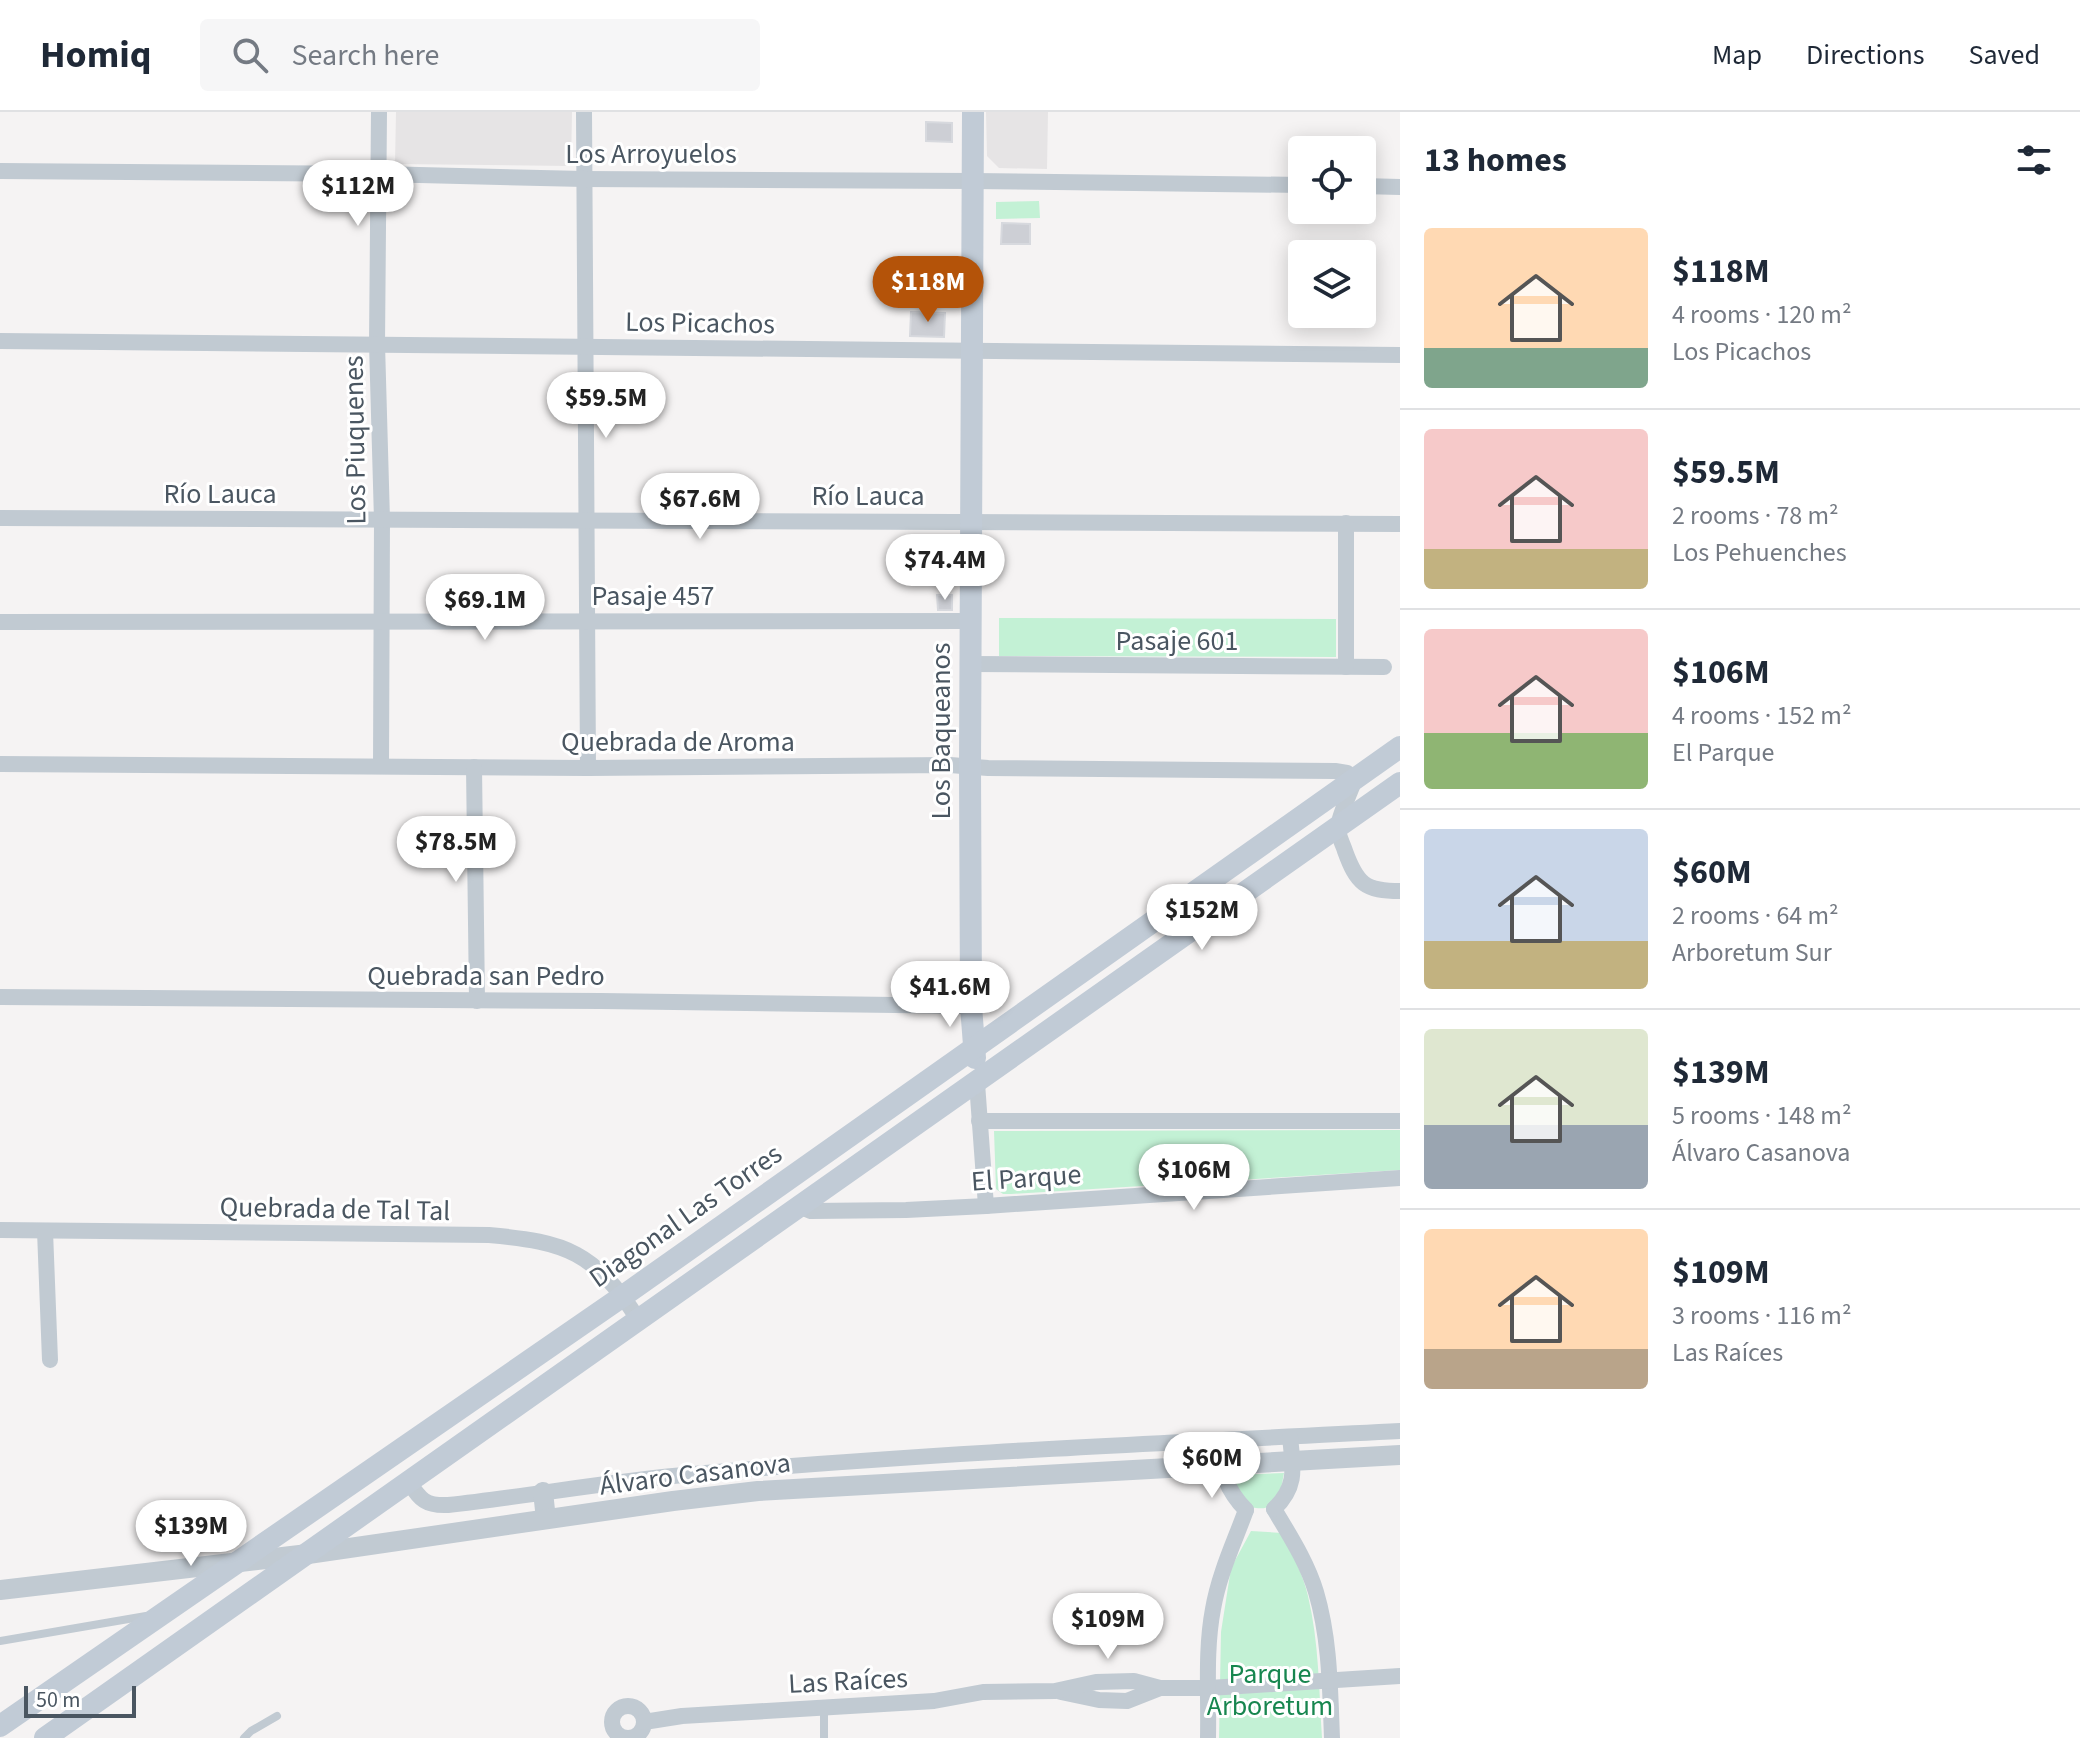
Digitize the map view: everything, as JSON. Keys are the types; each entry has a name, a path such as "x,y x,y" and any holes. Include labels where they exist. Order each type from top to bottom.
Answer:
{"main road":[{"name":"Los Baqueanos","path":"973,112 970,767 971,1006 977,1083"},
{"name":"Diagonal Las Torres","path":"0,1726 623,1296 1400,747"},
{"name":"Diagonal Las Torres","path":"45,1738 1400,783"}],"street":[{"name":"Los Piuquenes","path":"379,112 377,344 382,520 381,766"},
{"path":"584,112 588,768"},
{"name":"Los Arroyuelos","path":"0,171 1288,185"},
{"path":"1376,186 1400,187"},
{"name":"Los Picachos","path":"0,341 1400,355"},
{"name":"Río Lauca","path":"0,518 1400,524"},
{"path":"1346,523 1346,667"},
{"name":"Pasaje 457","path":"0,622 970,621"},
{"name":"Pasaje 601","path":"970,664 1384,667"},
{"name":"Quebrada de Aroma","path":"0,764 588,768 934,765 1335,771 1347,773 1355,779"},
{"path":"474,767 477,1001"},
{"path":"1355,779 1338,827 1350,865 1361,881 1377,890 1400,891"},
{"name":"Quebrada san Pedro","path":"0,997 971,1006"},
{"name":"Los Baqueanos","path":"977,1083 986,1206"},
{"name":"El Parque","path":"979,1121 1400,1121"},
{"name":"El Parque","path":"799,1206 811,1211 906,1210 1400,1178"},
{"name":"Quebrada de Tal Tal","path":"0,1230 489,1235 525,1238 558,1245 582,1257 602,1272 638,1319"},
{"path":"45,1231 50,1360"},
{"name":"Álvaro Casanova","path":"409,1482 423,1501 434,1506 691,1474 846,1462 1400,1431"},
{"path":"1215,1441 1227,1485 1246,1510 1262,1511 1274,1509 1288,1492 1293,1472 1290,1437"},
{"name":"Álvaro Casanova","path":"0,1590 308,1554 758,1491 1400,1455"},
{"path":"543,1492 546,1519"},
{"path":"1274,1509 1300,1555 1315,1590 1325,1634 1332,1738"},
{"path":"1208,1738 1208,1651 1212,1610 1224,1567 1246,1510"},
{"name":"Las Raíces","path":"644,1722 682,1716 934,1701 983,1692 1055,1691 1099,1700 1127,1701 1160,1688 1209,1688 1400,1676"},
{"name":"Las Raíces","path":"623,1706 635,1707 644,1722 640,1733 630,1738 618,1735 612,1725 614,1713 623,1706"}],"lane":[{"path":"0,1641 166,1612"},
{"path":"824,1707 824,1738"},
{"path":"244,1738 277,1716"}],"shaded area":[{"path":"396,112 572,112 571,166 395,164"},
{"path":"986,112 1048,112 1047,169 999,168 987,156"}],"green space":[{"path":"1039,201 1040,218 996,219 996,202"},
{"path":"999,618 1336,619 1336,657 999,656"},
{"path":"1400,1130 1400,1170 1011,1194 1003,1194 996,1189 994,1131"},
{"path":"1284,1473 1276,1500 1270,1506 1261,1508 1250,1507 1242,1501 1232,1475"},
{"name":"Parque Arboretum","path":"1251,1531 1282,1533 1303,1580 1314,1631 1322,1738 1219,1738 1221,1632 1231,1568"}],"building":[{"path":"926,122 952,123 952,142 926,141"},
{"path":"1002,223 1030,224 1030,244 1001,244"},
{"path":"911,312 945,313 944,337 910,336"},
{"path":"937,595 952,595 952,610 938,610"},
{"path":"944,965 944,975 931,984 931,966"}]}
